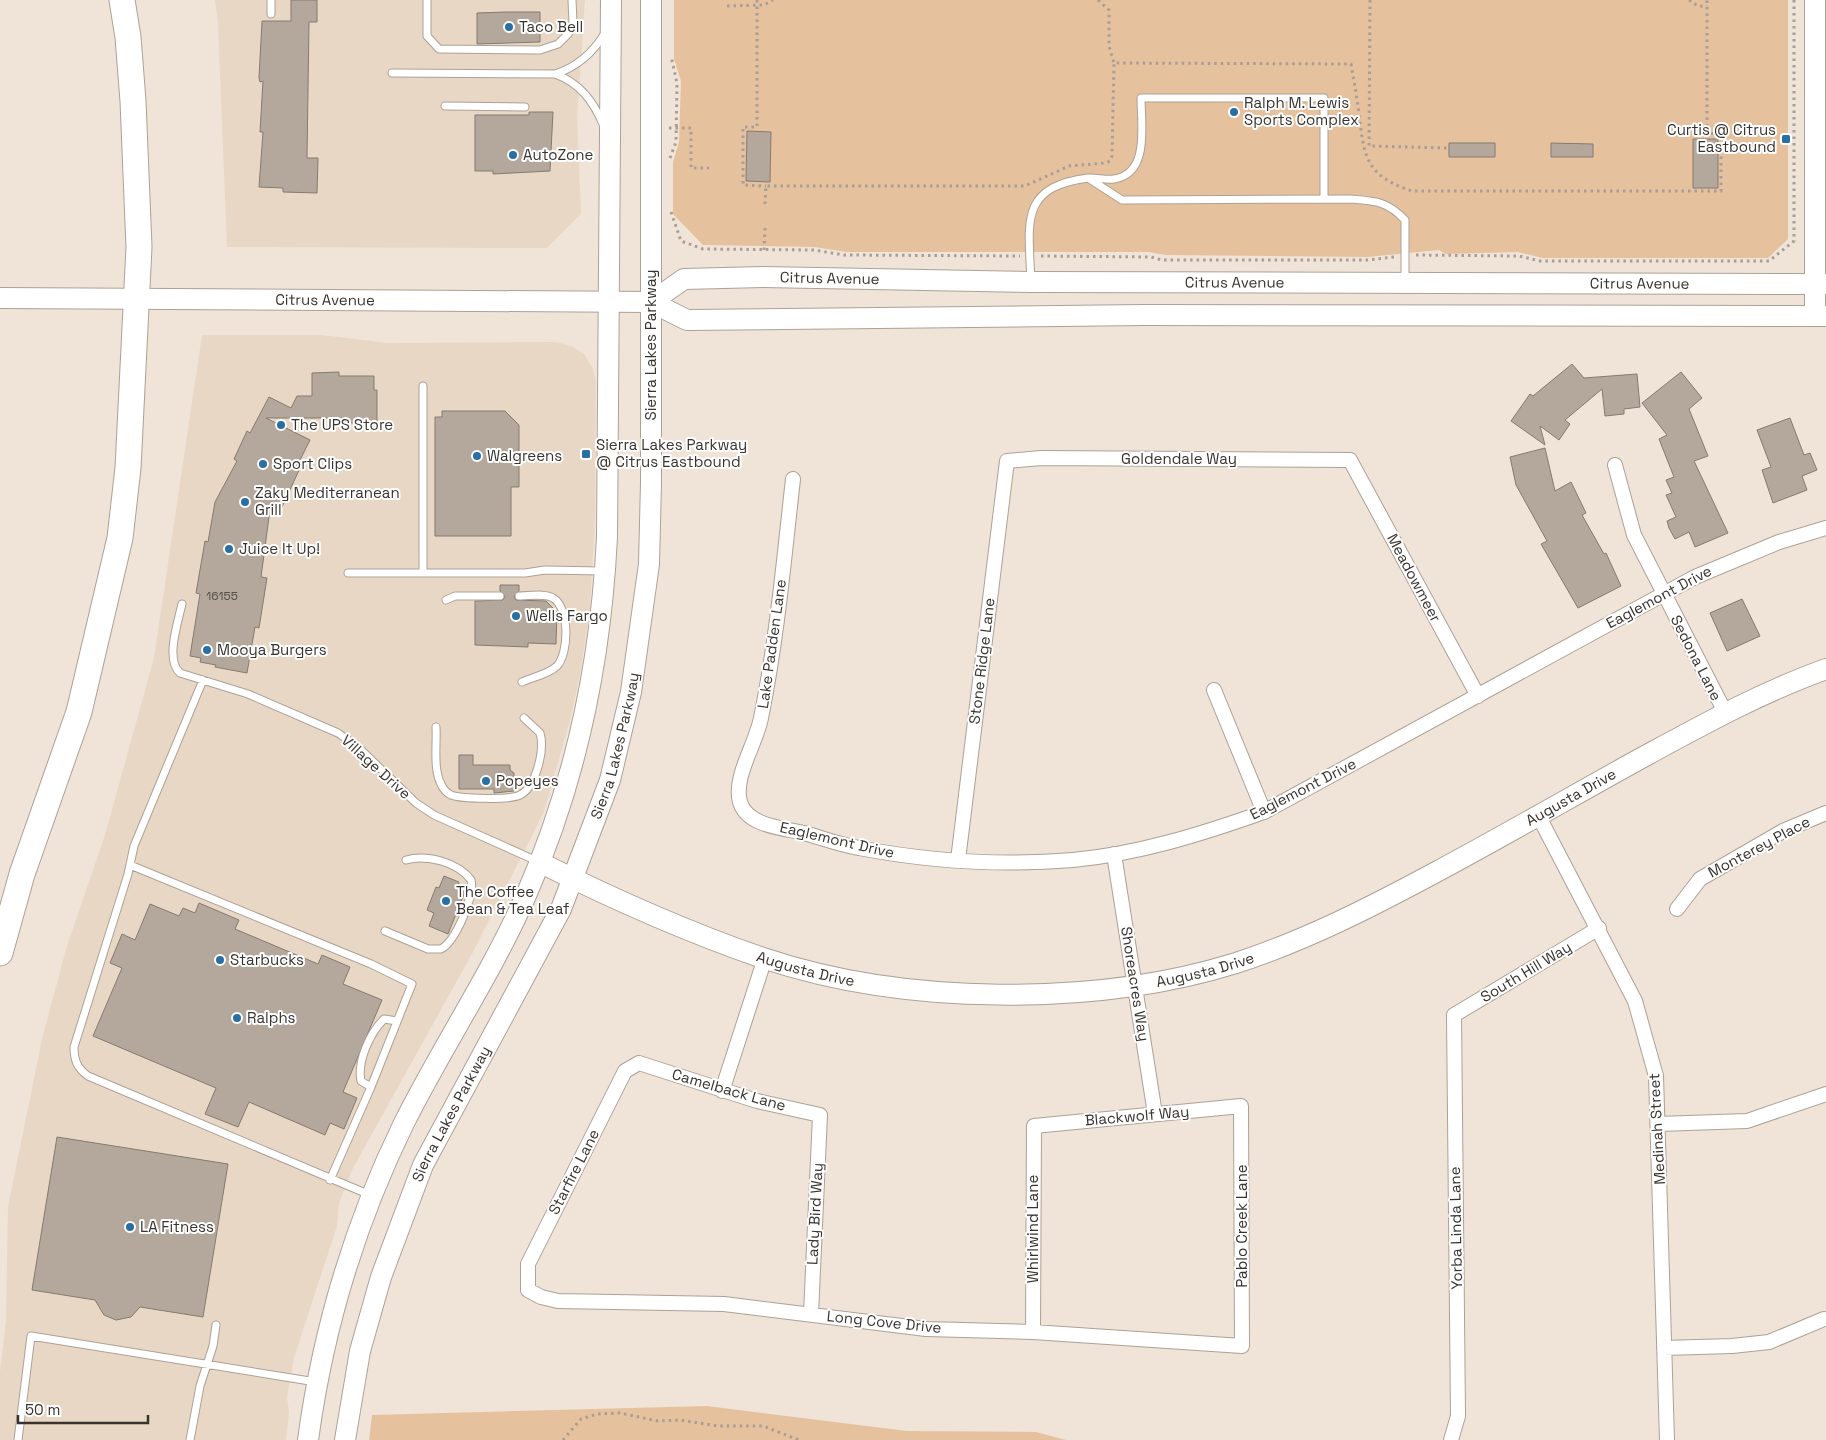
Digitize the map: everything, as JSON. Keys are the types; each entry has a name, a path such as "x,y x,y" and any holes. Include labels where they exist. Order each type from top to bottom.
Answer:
{"highway":[{"path":"0,953 30,850 79,712 120,538 128,468 138,298 139,247 134,101 122,0"}],"street":[{"path":"308,1440 316,1382 330,1320 371,1196 405,1121 468,1008 527,894 562,798 585,717 597,655 605,572 608,139 611,0"},
{"name":"Sierra Lakes Parkway","path":"345,1440 360,1351 381,1277 423,1165 556,919 610,780 631,692 644,611 649,564 651,483 651,0"},
{"path":"1816,0 1820,316"},
{"name":"Citrus Avenue","path":"651,302 684,279 763,277 1031,282 1821,284"},
{"name":"Citrus Avenue","path":"0,298 651,302 687,320 1164,315 1820,316"},
{"name":"Goldendale Way","path":"1007,461 1041,458 1350,460"},
{"name":"Meadowmeer","path":"1350,460 1478,696"},
{"name":"Stone Ridge Lane","path":"958,860 1007,461"},
{"name":"Sedona Lane","path":"1615,465 1634,535 1724,712"},
{"name":"Lake Padden Lane","path":"740,804 739,780 759,729 768,684 793,479"},
{"name":"Eaglemont Drive","path":"740,804 755,821 856,848 894,854 958,860 1073,860 1114,854 1208,832 1264,812 1663,594 1751,553 1826,528"},
{"name":"Augusta Drive","path":"539,862 572,879 685,928 765,958 847,978 928,990 993,995 1036,994 1135,984 1173,978 1233,964 1283,947 1340,922 1440,870 1724,712 1826,669"},
{"path":"1214,690 1264,812"},
{"name":"Monterey Place","path":"1677,909 1700,879 1784,830 1826,813"},
{"name":"Medinah Street","path":"1538,815 1599,928 1635,1001 1647,1038 1656,1076 1667,1440"},
{"name":"Shoreacres Way","path":"1114,854 1155,1114"},
{"name":"South Hill Way","path":"1454,1016 1599,928"},
{"path":"722,1091 765,958"},
{"name":"Yorba Linda Lane","path":"1451,1440 1458,1416 1454,1016"},
{"name":"Camelback Lane","path":"639,1063 756,1101 820,1115"},
{"name":"Starfire Lane","path":"528,1290 528,1264 625,1070 639,1063"},
{"path":"1658,1124 1746,1121 1826,1094"},
{"name":"Blackwolf Way","path":"1034,1126 1241,1106"},
{"name":"Pablo Creek Lane","path":"1241,1106 1242,1346"},
{"name":"Lady Bird Way","path":"811,1314 820,1115"},
{"name":"Whirlwind Lane","path":"1033,1332 1034,1126"},
{"name":"Long Cove Drive","path":"528,1290 541,1298 558,1301 724,1304 926,1329 1033,1332 1242,1346"},
{"path":"1664,1348 1732,1346 1769,1342 1824,1319"}],"lane":[{"path":"271,0 271,14"},
{"path":"427,0 427,36 439,49 530,50 540,50 558,44 568,34 572,22 572,0"},
{"path":"392,73 555,74 575,66 590,53 610,25"},
{"path":"555,74 572,82 587,96 596,108 608,139"},
{"path":"1031,282 1031,213 1038,198 1052,186 1068,181 1088,178 1115,179 1129,173 1138,163 1141,98 1324,98 1324,199"},
{"path":"445,106 525,107"},
{"path":"1088,178 1122,200 1324,199 1377,202 1393,208 1405,220 1405,283"},
{"path":"423,386 424,573"},
{"path":"348,573 525,573 545,570 605,572"},
{"path":"446,600 455,596 500,596"},
{"path":"519,596 547,596 554,598 563,609 566,624 559,663 549,671 522,682"},
{"name":"Village Drive","path":"182,604 172,657 175,669 180,674 248,694 343,736 358,747 416,803 434,815 539,862"},
{"path":"202,680 134,846 130,865 74,1047 76,1063 81,1071 330,1180 371,1196"},
{"path":"436,727 438,778 445,791 458,796 512,798 523,794 531,784 541,752 540,733 524,718"},
{"path":"385,931 428,949 441,950 451,941 473,894 471,880 461,870 430,858 418,857 406,860"},
{"path":"130,865 362,960 412,984 371,1087 330,1180"},
{"path":"371,1087 361,1081 359,1073 365,1051 375,1028 384,1019 397,1020"},
{"path":"190,1440 206,1364 213,1346 216,1325"},
{"path":"18,1440 31,1336 316,1382"}],"path":[{"path":"756,0 756,127 743,127 743,185 766,186 1025,186 1068,166 1110,161 1112,156 1114,63 1109,46 1109,10 1098,0"},
{"path":"727,6 764,5 773,0"},
{"path":"1363,152 1369,146 1370,0"},
{"path":"1689,0 1698,6 1707,6"},
{"path":"1114,63 1351,64 1363,152 1377,172 1388,181 1412,191 1721,191 1720,134 1707,133 1707,0"},
{"path":"671,205 671,215 681,241 703,249 814,250 844,255 1151,257 1162,260 1368,260 1430,254 1444,257 1519,256 1540,261 1769,261 1794,241 1794,0"},
{"path":"671,50 677,83 676,142 670,157 671,166"},
{"path":"650,128 691,128 691,168 709,168"},
{"path":"1369,146 1448,148"},
{"path":"765,204 766,186"},
{"path":"764,250 765,228"},
{"path":"563,1440 581,1419 597,1414 620,1413 658,1421 680,1420 718,1426 763,1426 799,1440"}],"shaded area":[{"path":"215,0 585,0 577,117 581,214 547,248 227,247 218,24"},
{"name":"Ralph M. Lewis Sports Complex","path":"674,0 1788,0 1788,239 1768,258 1543,258 1518,252 1446,254 1439,250 1367,257 1166,255 1148,252 846,252 815,247 703,245 673,214 673,162 679,142 681,81 674,59"},
{"path":"202,335 322,335 387,343 556,342 571,346 584,354 592,367 596,380 595,519 590,608 579,680 569,724 544,812 473,952 352,1170 339,1203 337,1226 294,1358 287,1397 289,1412 286,1440 0,1440 0,1372 6,1321 8,1207 42,1039 67,946 105,835 154,658"},
{"path":"707,1406 907,1431 1036,1432 1066,1440 369,1440 372,1415"}],"building":[{"path":"291,0 317,0 317,22 309,22 307,158 318,158 317,193 283,192 283,188 259,187 263,132 260,132 263,81 260,82 259,78 262,21 291,21"},
{"name":"Taco Bell","path":"540,12 540,42 477,44 477,13"},
{"name":"AutoZone","path":"529,112 553,112 550,171 493,174 493,171 475,171 475,115 529,115"},
{"path":"747,131 771,132 770,182 746,181"},
{"path":"1693,139 1718,139 1718,188 1693,188"},
{"path":"1449,143 1495,143 1495,157 1449,157"},
{"path":"1551,143 1593,144 1593,157 1551,157"},
{"path":"1572,364 1584,378 1637,374 1640,407 1624,409 1624,414 1605,416 1602,389 1565,420 1570,424 1559,440 1540,426 1545,445 1511,421 1530,394 1533,396"},
{"path":"339,372 339,376 374,376 374,390 377,390 377,422 346,423 346,418 266,418 310,440 298,464 301,466 282,507 271,502 261,577 267,578 259,628 255,627 247,673 200,662 201,658 190,656 200,594 196,593 205,541 208,542 215,502 237,461 234,459 247,431 250,433 269,397 291,408 297,396 312,396 312,373"},
{"path":"1681,372 1702,398 1689,409 1708,456 1694,461 1728,533 1695,547 1689,532 1675,539 1669,528 1667,521 1676,517 1666,495 1672,493 1666,480 1674,477 1659,439 1667,435 1642,403"},
{"name":"Walgreens","path":"442,411 505,411 519,425 519,487 511,487 511,536 435,536 435,417 442,417"},
{"path":"1790,418 1804,455 1810,453 1817,470 1802,476 1807,490 1773,503 1762,470 1771,467 1757,430"},
{"path":"1545,448 1555,491 1571,482 1586,513 1582,515 1604,554 1606,553 1621,586 1578,608 1541,544 1547,541 1516,485 1510,457"},
{"name":"Wells Fargo","path":"500,585 519,585 519,591 514,596 516,600 546,601 557,612 556,644 528,643 528,647 475,645 475,601 503,600 505,596 500,591"},
{"path":"1742,599 1760,636 1727,651 1710,613"},
{"name":"Popeyes","path":"459,755 473,755 473,765 510,765 510,770 514,773 514,791 494,793 494,789 459,789"},
{"name":"The Coffee Bean & Tea Leaf","path":"444,876 459,882 458,889 465,892 448,934 429,926 434,913 427,910 436,887 439,888"},
{"name":"Ralphs","path":"199,903 239,920 235,929 318,964 322,955 350,967 343,984 382,1000 343,1092 357,1098 344,1129 330,1123 325,1135 249,1102 238,1127 205,1114 216,1088 93,1036 122,968 110,963 122,934 135,940 150,904 179,916 183,908 195,913"},
{"name":"LA Fitness","path":"57,1137 228,1164 203,1317 140,1307 131,1317 116,1320 104,1315 95,1300 32,1290"}],"place":[{"name":"Taco Bell","path":"509,27"},
{"name":"Ralph M. Lewis Sports Complex","path":"1234,112"},
{"name":"Curtis @ Citrus Eastbound","path":"1786,139"},
{"name":"AutoZone","path":"513,155"},
{"name":"The UPS Store","path":"281,425"},
{"name":"Sierra Lakes Parkway @ Citrus Eastbound","path":"586,454"},
{"name":"Walgreens","path":"477,456"},
{"name":"Sport Clips","path":"263,464"},
{"name":"Zaky Mediterranean Grill","path":"245,502"},
{"name":"Juice It Up!","path":"229,549"},
{"name":"Wells Fargo","path":"516,616"},
{"name":"Mooya Burgers","path":"207,650"},
{"name":"Popeyes","path":"486,781"},
{"name":"The Coffee Bean & Tea Leaf","path":"446,901"},
{"name":"Starbucks","path":"220,960"},
{"name":"Ralphs","path":"237,1018"},
{"name":"LA Fitness","path":"130,1227"}]}
